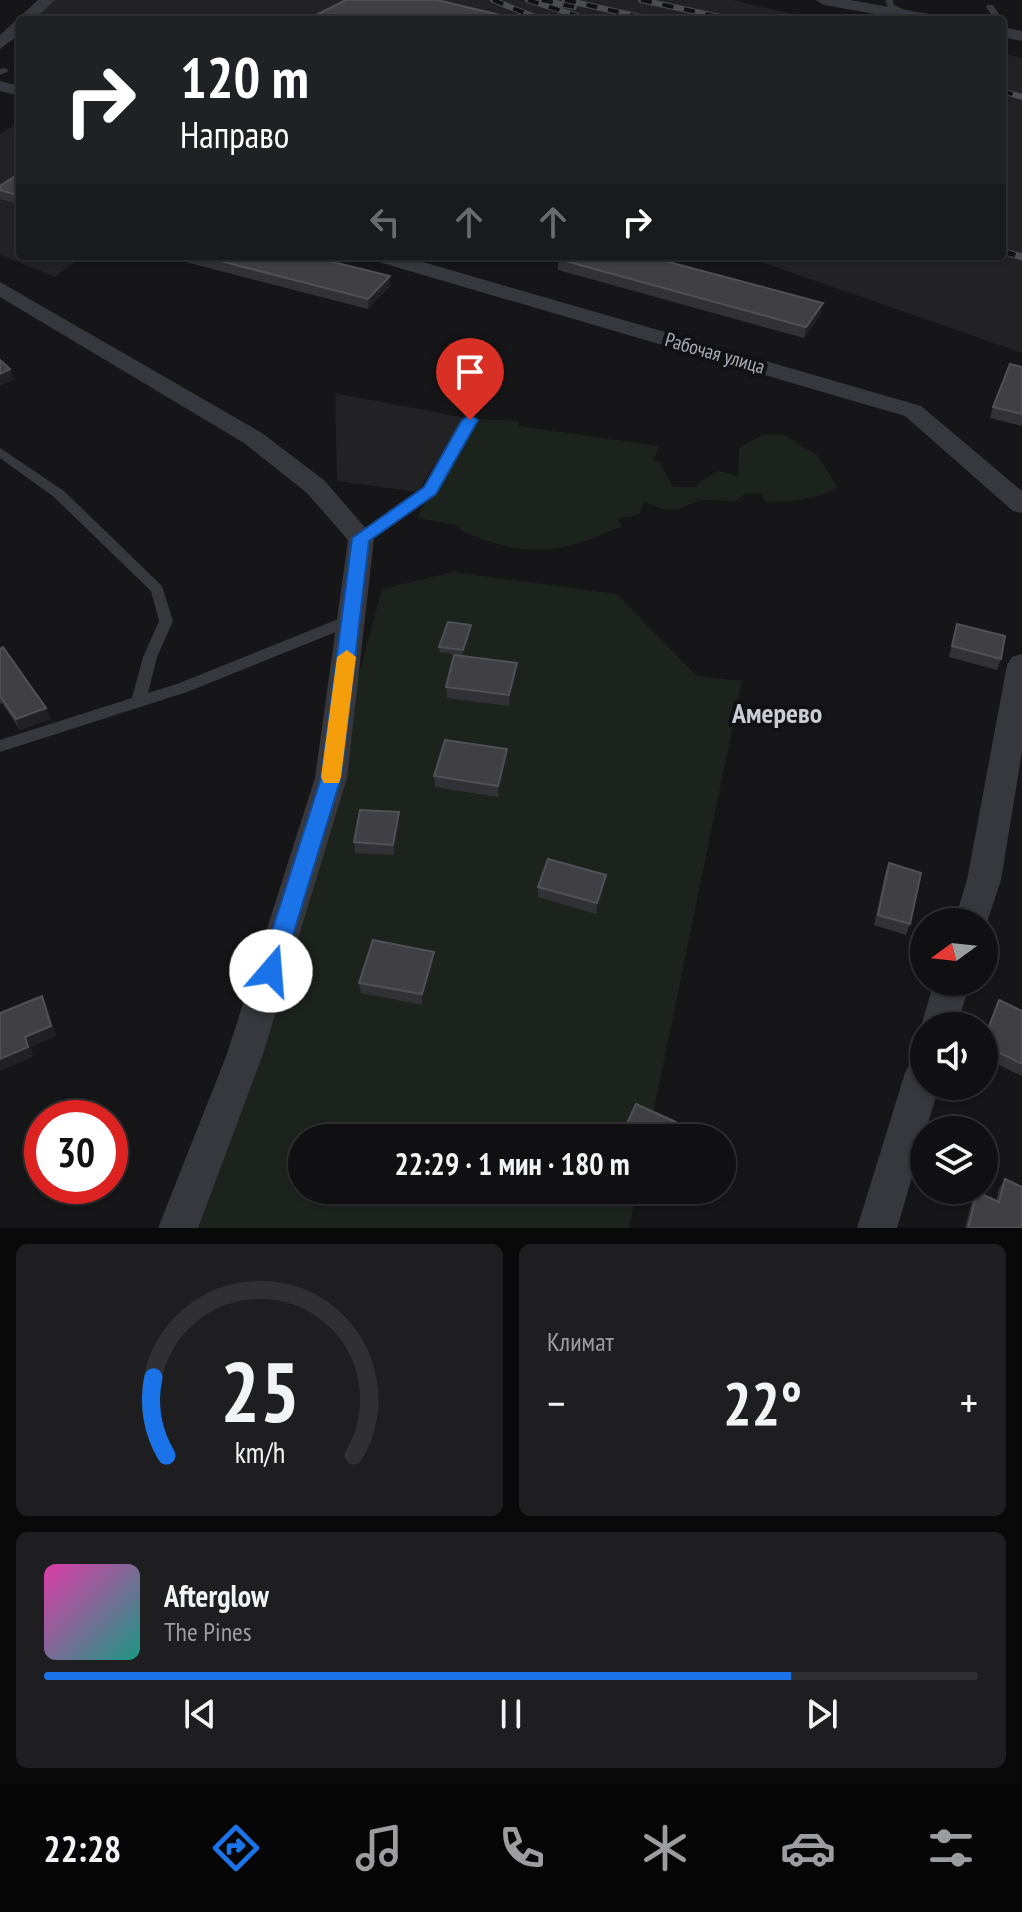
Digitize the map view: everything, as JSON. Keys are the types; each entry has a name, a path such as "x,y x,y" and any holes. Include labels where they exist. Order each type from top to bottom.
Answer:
{"street":[{"path":"29,16 47,0"},
{"path":"824,0 914,16"},
{"path":"0,44 16,29"},
{"name":"Рабочая улица","path":"393,260 913,411 1022,505"},
{"path":"0,288 253,438 316,487 361,538 331,778 245,1054 178,1228"},
{"path":"975,908 984,880 1020,683"},
{"path":"877,1228 916,1100"}],"lane":[{"path":"889,0 891,6 914,16"},
{"path":"990,7 997,16"},
{"path":"361,538 430,490 470,420"},
{"path":"0,452 59,494 157,589 166,621 150,657 138,702"},
{"path":"0,746 138,702 351,620"}],"shaded area":[{"path":"55,0 733,0 789,13 823,16 38,16"},
{"path":"1006,54 1022,58 1022,353 755,260 1006,260"},
{"path":"16,124 16,260 77,260 55,277 0,255 0,134"},
{"path":"335,393 466,418 417,492 337,481"},
{"path":"473,419 519,421 519,426 658,446 654,461 660,462 673,487 697,487 701,481 719,471 738,476 739,448 762,435 783,434 817,455 838,488 811,498 784,502 765,502 761,493 746,493 736,501 701,500 678,509 664,509 643,502 640,514 618,519 622,526 579,543 541,550 504,546 460,530 460,526 417,518"},
{"path":"453,572 617,594 697,676 742,681 651,1124 288,1124 288,1204 634,1204 629,1228 178,1228 331,778 382,589"}],"building":[{"path":"346,0 437,0 504,16 320,16 316,15"},
{"path":"16,176 16,195 0,190 0,186"},
{"path":"217,260 325,260 390,276 368,299"},
{"path":"562,260 661,260 823,303 806,327"},
{"path":"0,360 10,369 0,374"},
{"path":"1010,364 1022,367 1022,414 993,407"},
{"path":"448,622 471,625 463,650 439,647"},
{"path":"957,624 1005,636 1001,659 952,646"},
{"path":"3,647 46,708 16,719 0,696 0,649"},
{"path":"454,655 517,663 509,695 446,687"},
{"path":"445,740 507,749 498,786 434,776"},
{"path":"360,810 399,812 393,845 354,842"},
{"path":"548,859 606,875 597,903 538,887"},
{"path":"889,863 921,873 913,908 910,908 910,924 878,915"},
{"path":"373,940 434,952 422,994 359,983"},
{"path":"42,996 51,1026 25,1037 28,1047 0,1059 0,1013"},
{"path":"999,1000 1022,1011 1022,1064 998,1052 998,1012 994,1012"},
{"path":"636,1104 676,1122 675,1124 627,1124"},
{"path":"1005,1179 1022,1187 1022,1228 968,1228 974,1204 999,1202"}],"railway":[{"path":"493,0 532,16"},
{"path":"528,0 578,16"},
{"path":"542,0 574,7"},
{"path":"565,0 636,16"},
{"path":"641,0 715,16"},
{"path":"1006,92 1022,97"},
{"path":"1006,252 1022,257"}],"slow traffic":[{"path":"331,777 347,657"}],"district":[{"name":"Амерево","path":"777,713"}],"route":[{"path":"271,971 331,778 361,538 430,490 470,420"}]}
